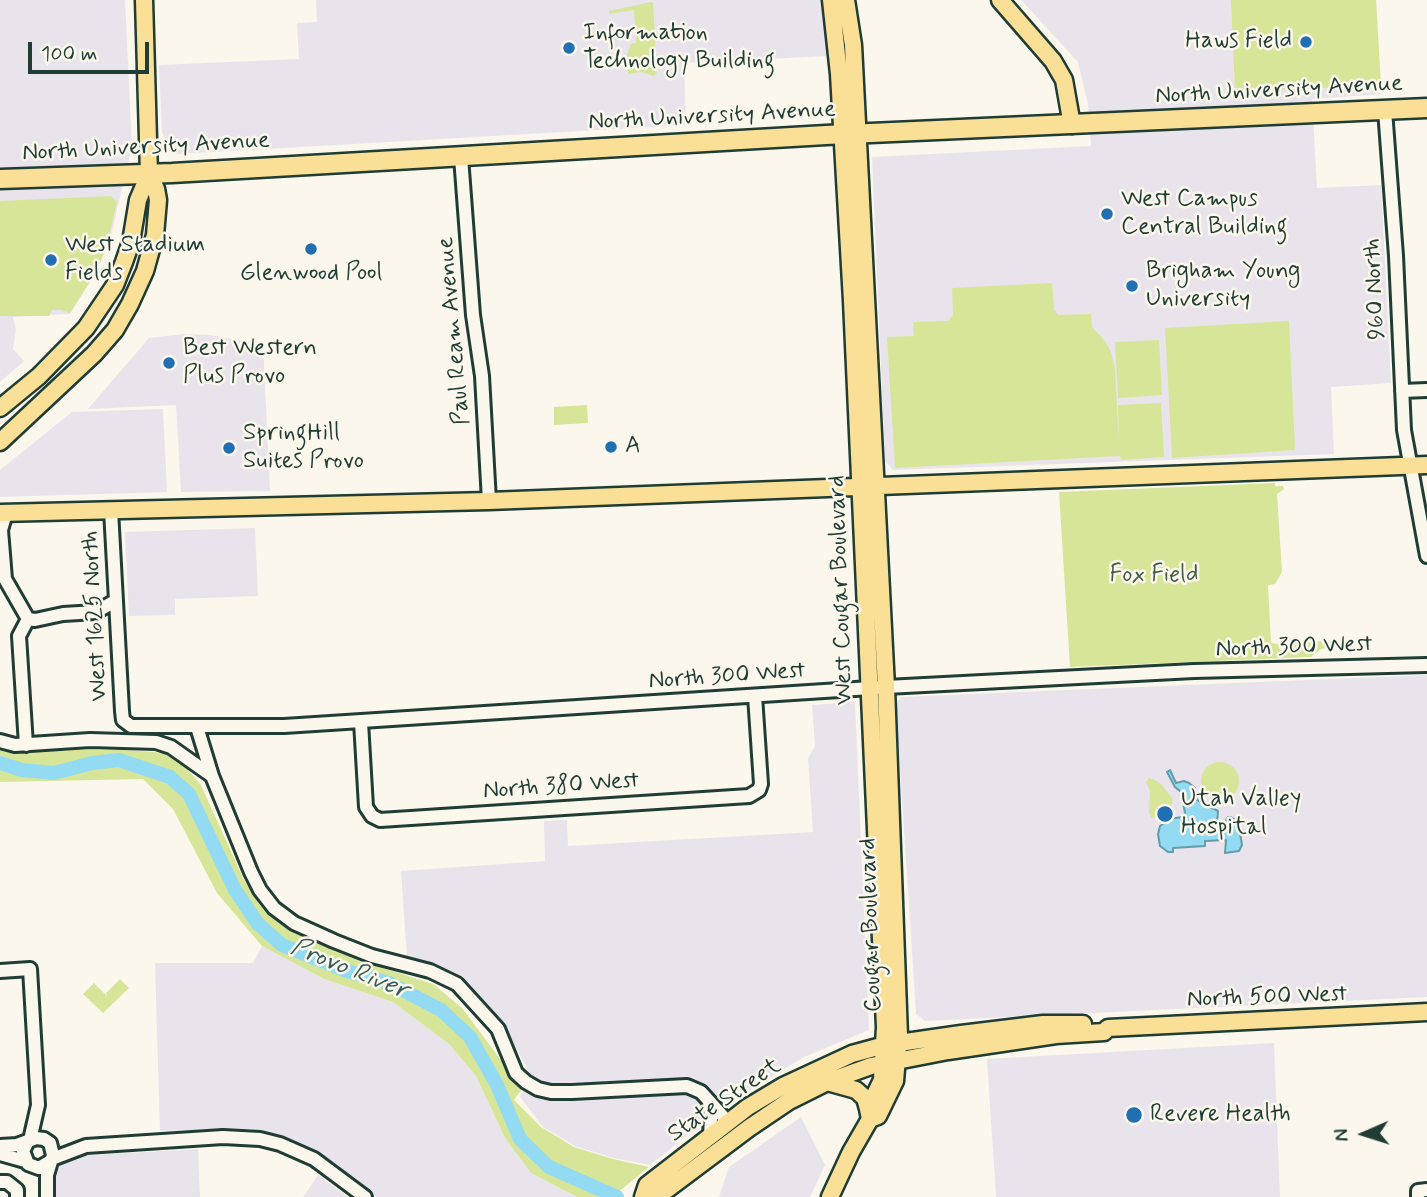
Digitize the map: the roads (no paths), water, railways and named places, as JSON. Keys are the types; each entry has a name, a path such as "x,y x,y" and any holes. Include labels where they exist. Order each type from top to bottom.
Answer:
{"highway":[{"name":"North University Avenue","path":"0,179 149,174 850,134 1427,108"}],"main road":[{"path":"0,442 94,354 115,330 145,271 155,235 158,200 149,174 144,0"},
{"path":"831,0 836,51 850,134"},
{"path":"846,0 853,45 850,134"},
{"path":"1000,0 1054,61 1064,80 1072,125"},
{"name":"West Cougar Boulevard","path":"850,134 863,262 890,788"},
{"name":"West Cougar Boulevard","path":"850,134 852,302 873,487 869,688 877,877"},
{"path":"0,408 39,376 71,344 103,304 124,262 131,242 138,200 149,174"},
{"path":"2,511 489,501 1427,465"},
{"name":"Cougar Boulevard","path":"830,1197 869,1114 878,1116 895,1081 891,1062 890,788"},
{"name":"Cougar Boulevard","path":"877,877 892,1044"},
{"name":"North 500 West","path":"891,1062 1056,1035 1104,1032 1108,1028 1427,1012"},
{"name":"North 500 West","path":"892,1044 1043,1024 1104,1023 1108,1028"},
{"name":"State Street","path":"643,1197 647,1185 660,1174 727,1122 783,1086 852,1054 892,1044"},
{"name":"State Street","path":"657,1197 789,1101 827,1082 867,1067 891,1062"},
{"path":"827,1082 856,1090 865,1098 869,1114"},
{"path":"722,1148 728,1130 727,1122"}],"street":[{"name":"960 North","path":"1385,110 1404,430 1427,556"},
{"name":"Paul Ream Avenue","path":"461,157 473,315 482,376 489,501"},
{"path":"1402,391 1427,390"},
{"name":"West 1625 North","path":"111,510 123,720"},
{"path":"2,511 4,588 28,619 96,612 115,601"},
{"path":"26,745 19,636 28,619"},
{"name":"North 300 West","path":"123,720 127,724 137,726 284,726 886,687 1189,672 1427,665"},
{"name":"North 380 West","path":"362,722 365,801 368,811 376,819 749,796 759,790 761,776 755,696"},
{"path":"197,727 212,776 251,872 260,890 274,908 294,922 334,941 372,956 430,971 457,984 498,1029 516,1073 526,1082 551,1092 678,1084 701,1092 727,1122"},
{"path":"0,741 15,745 90,740 156,742 171,747 212,776"},
{"path":"0,971 30,970 38,1105 53,1151 45,1197"},
{"path":"709,1101 710,1135"},
{"path":"38,1105 29,1140 23,1151 45,1197"},
{"path":"0,1146 41,1138 49,1142 86,1146 223,1137 260,1139 280,1144 314,1159 366,1197"},
{"path":"0,1154 39,1167 86,1146"},
{"path":"0,1182 7,1182 17,1190 18,1197"}],"water":[{"path":"1170,770 1176,783 1189,783 1195,788 1197,800 1218,811 1217,823 1225,822 1228,817 1238,822 1242,845 1239,851 1225,853 1226,840 1205,841 1205,846 1173,848 1173,852 1160,846 1160,826 1170,819 1182,817 1185,813 1181,792 1167,772"}],"waterway":[{"name":"Provo River","path":"0,763 22,770 54,773 92,763 119,760 170,777 189,794 235,890 258,924 282,945 344,970 389,983 441,1010 470,1037 497,1085 520,1139 549,1167 617,1197"}],"place":[{"name":"Haws Field","path":"1306,42"},
{"name":"Information Technology Building","path":"569,48"},
{"name":"West Campus Central Building","path":"1107,214"},
{"name":"Glenwood Pool","path":"311,249"},
{"name":"West Stadium Fields","path":"51,260"},
{"name":"Brigham Young University","path":"1132,286"},
{"name":"Best Western Plus Provo","path":"169,363"},
{"name":"A","path":"611,447"},
{"name":"SpringHill Suites Provo","path":"229,448"},
{"name":"Utah Valley Hospital","path":"1165,814"},
{"name":"Revere Health","path":"1134,1115"}],"park label":[{"name":"Fox Field","path":"1154,576"}]}
